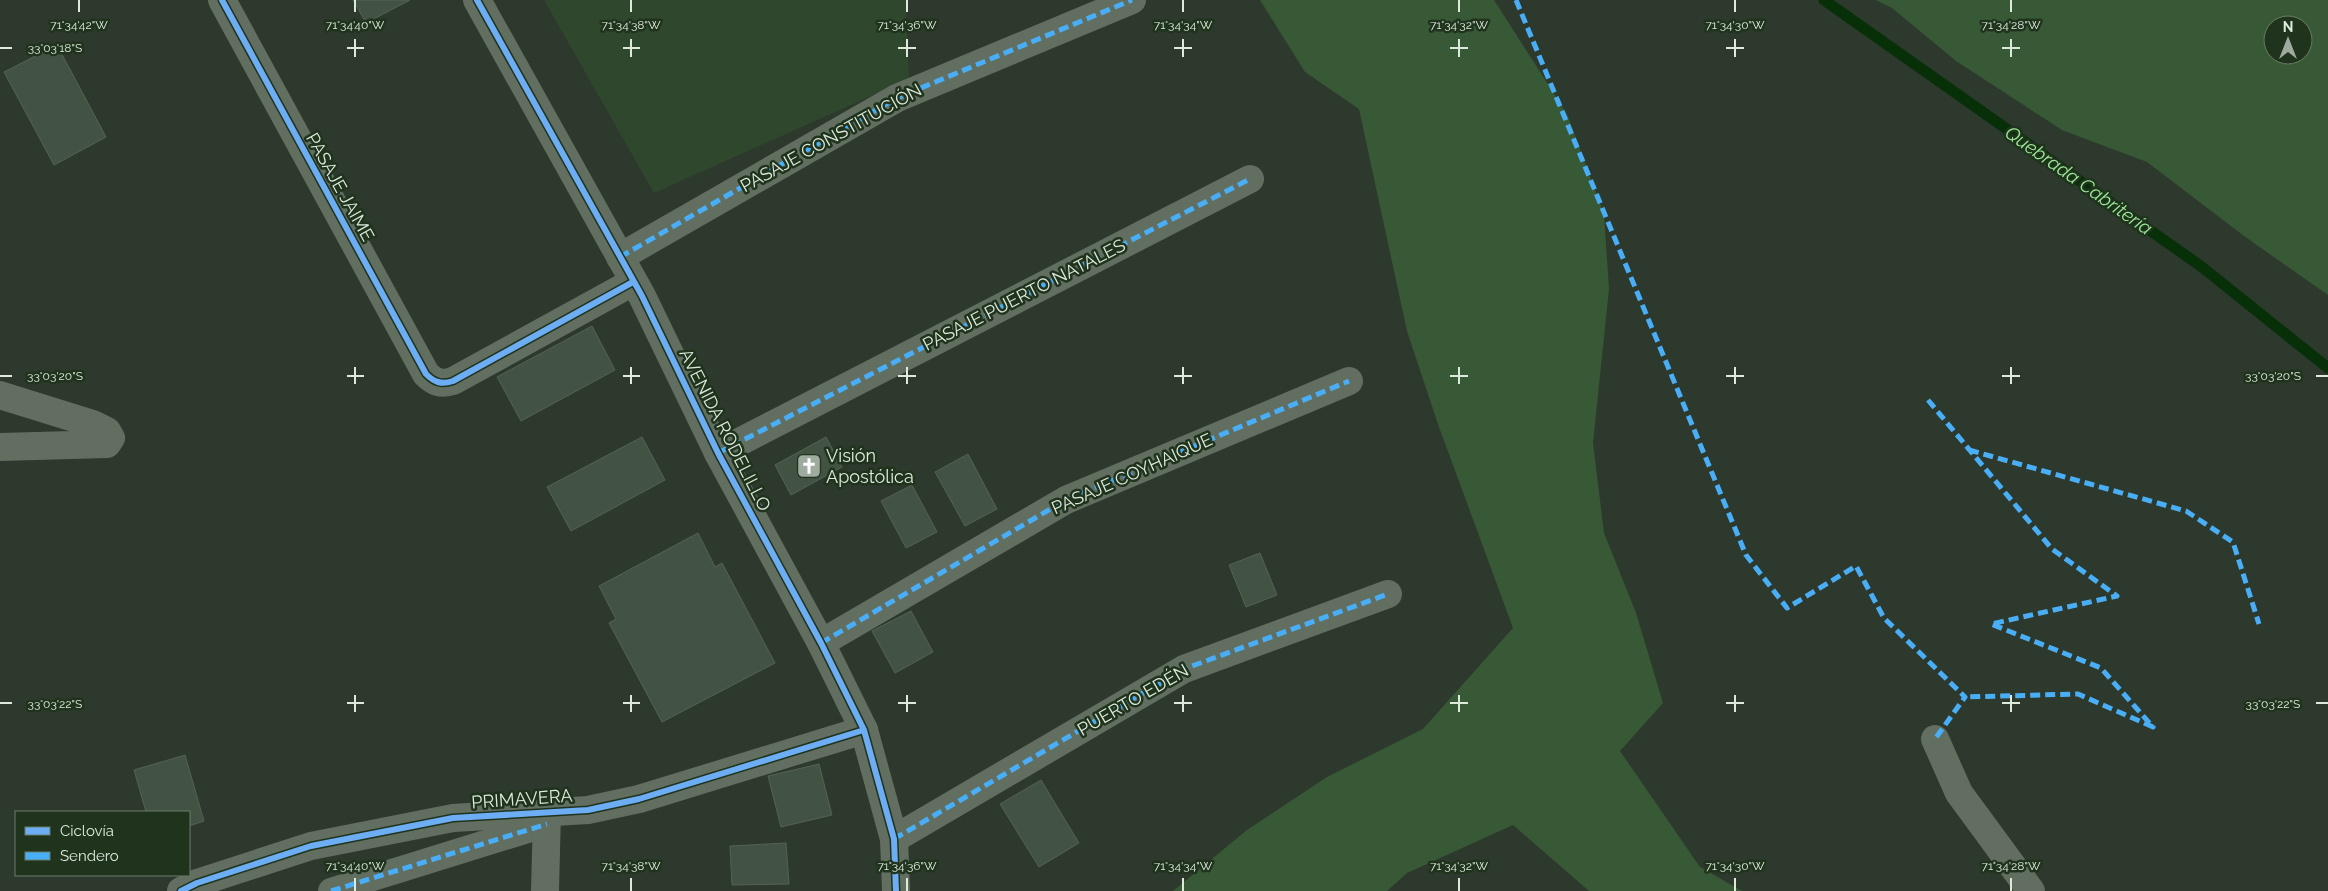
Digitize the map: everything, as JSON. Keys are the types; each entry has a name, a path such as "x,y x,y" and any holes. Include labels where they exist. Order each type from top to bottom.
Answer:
{"street":[{"name":"PASAJE JAIME","path":"222,0 426,374 440,383 453,381 633,282"},
{"name":"AVENIDA RODELILLO","path":"477,0 620,257 718,453 821,643 864,730 894,839 896,891"},
{"name":"PASAJE CONSTITUCIÓN","path":"620,257 897,98 1132,0"},
{"name":"PASAJE PUERTO NATALES","path":"718,453 1250,179"},
{"name":"PASAJE COYHAIQUE","path":"821,643 1066,500 1349,381"},
{"path":"0,395 93,424 107,432 111,438 107,444 94,446 75,444 0,447"},
{"name":"PUERTO EDÉN","path":"894,839 1184,668 1388,594"},
{"name":"PRIMAVERA","path":"181,891 197,883 311,846 453,818 547,818 639,800 864,730"},
{"path":"1935,739 1958,793 2030,891"},
{"path":"331,891 547,818 545,891"}],"shaded area":[{"path":"544,0 906,0 909,79 654,193"},
{"path":"1260,0 1494,0 1567,114 1604,214 1609,289 1593,443 1604,533 1636,613 1663,703 1620,751 1700,867 1742,891 1589,891 1513,825 1407,873 1387,891 1173,891 1247,830 1327,777 1423,729 1513,628 1439,427 1407,331 1359,109 1305,72"},
{"path":"1876,0 2328,0 2328,295 2244,236 2147,162 2062,130 1956,61 1892,8"}],"building":[{"path":"353,0 410,0 366,23"},
{"path":"57,45 106,137 54,165 4,72"},
{"path":"592,326 615,370 521,421 497,377"},
{"path":"642,437 665,480 571,531 547,487"},
{"name":"Visión Apostólica","path":"826,437 842,467 791,495 775,465"},
{"path":"968,454 997,509 965,526 935,472"},
{"path":"912,485 937,532 906,548 881,501"},
{"path":"698,533 715,567 722,563 775,663 662,722 609,623 616,619 599,586"},
{"path":"1260,553 1277,595 1246,607 1229,565"},
{"path":"911,611 933,652 895,673 872,631"},
{"path":"185,755 204,821 190,826 190,811 146,811 134,770"},
{"path":"819,764 832,815 781,827 768,776"},
{"path":"1041,780 1079,843 1039,867 1000,804"},
{"path":"786,843 789,884 732,885 730,846"}],"waterway":[{"name":"Quebrada Cabritería","path":"1824,0 2202,267 2328,368"}],"marked path":[{"path":"620,257 897,98 1132,0"},
{"path":"1516,0 1746,555 1787,608 1856,566 1884,618 1965,697 1935,739"},
{"path":"718,453 1250,179"},
{"path":"821,643 1066,500 1349,381"},
{"path":"1928,400 2052,549 2117,596 1991,624 2101,668 2153,727 2078,694 1965,697"},
{"path":"1969,450 2186,511 2233,542 2259,624"},
{"path":"894,839 1184,669 1388,594"},
{"path":"331,891 547,824"}],"cycle path":[{"path":"222,0 426,374 432,379 441,383 453,381 633,282"},
{"path":"477,0 642,296 718,453 821,643 864,730 894,839 896,891"},
{"path":"181,891 197,883 311,846 453,818 588,810 639,799 864,730"}],"place":[{"name":"Visión Apostólica","path":"809,466"}]}
